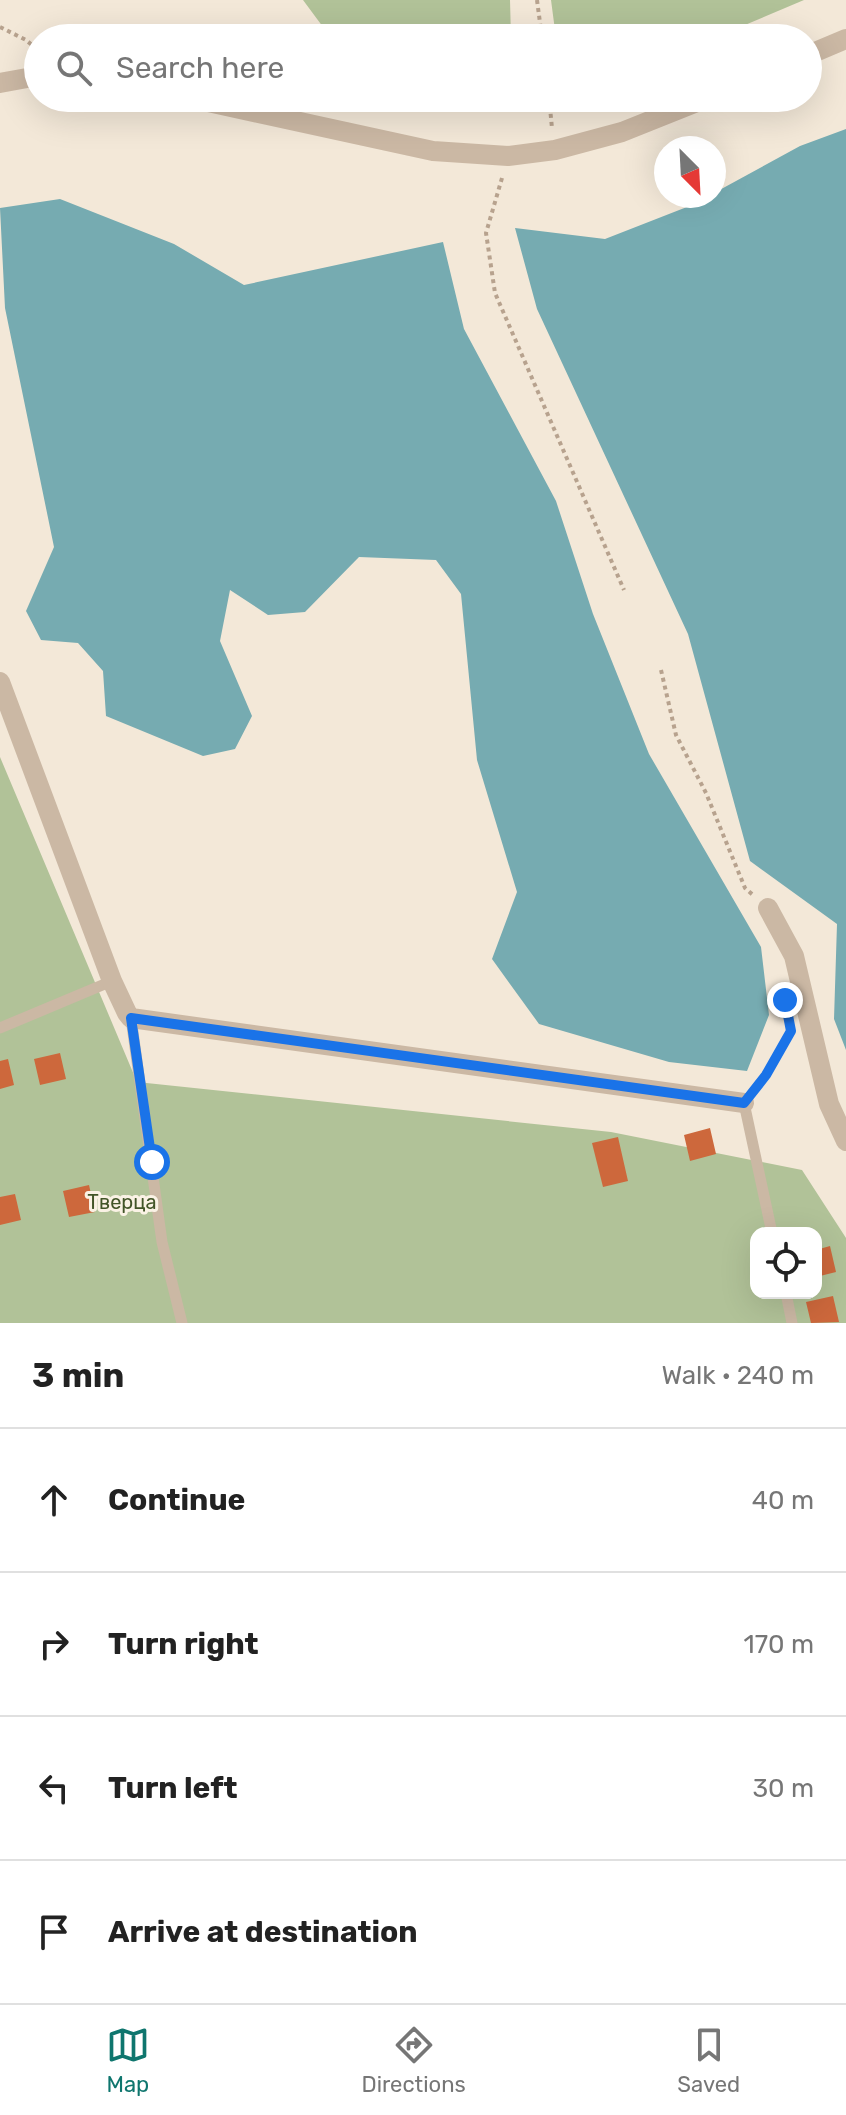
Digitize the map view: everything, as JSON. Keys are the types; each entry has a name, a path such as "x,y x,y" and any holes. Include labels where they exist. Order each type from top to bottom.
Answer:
{"street":[{"path":"822,49 846,39"},
{"path":"0,83 24,79"},
{"path":"254,112 433,151 508,156 555,150 622,132 672,112"},
{"path":"0,682 112,981 131,1018 744,1103"},
{"path":"768,908 794,956 829,1104 846,1141"}],"lane":[{"path":"0,1028 112,981"},
{"path":"131,1018 162,1242 182,1323"},
{"path":"744,1103 771,1227"},
{"path":"787,1299 792,1323"}],"path":[{"path":"537,0 540,24"},
{"path":"0,27 24,39"},
{"path":"551,112 555,150"},
{"path":"508,156 486,233 495,293 624,590"},
{"path":"661,670 676,735 706,793 745,888 768,908"},
{"path":"744,1103 766,1075 791,1031"}],"green space":[{"path":"303,0 510,0 511,24 321,24"},
{"path":"551,0 804,0 747,24 554,24"},
{"name":"Тверца","path":"0,757 137,1082 611,1132 802,1170 846,1238 846,1323 0,1323"}],"water":[{"path":"846,129 846,1050 834,1019 837,924 750,861 688,634 537,309 515,228 605,239 684,208 726,208 726,186 800,146"},
{"path":"60,199 174,244 244,285 443,242 464,329 556,501 593,614 649,754 761,947 769,1015 747,1071 669,1062 539,1024 492,959 517,892 477,760 461,594 436,560 359,557 305,612 268,615 230,590 220,641 252,716 235,749 203,756 106,716 103,671 78,643 41,640 26,611 54,547 5,308 0,208"}],"building":[{"path":"60,1053 66,1079 40,1085 34,1059"},
{"path":"8,1059 14,1085 0,1089 0,1061"},
{"path":"710,1128 716,1154 690,1161 684,1135"},
{"path":"618,1137 628,1181 603,1187 592,1143"},
{"path":"89,1185 95,1212 69,1217 63,1191"},
{"path":"15,1194 21,1220 0,1225 0,1197"},
{"path":"830,1246 836,1272 822,1276 822,1248"},
{"path":"833,1296 839,1322 811,1323 806,1302"}],"route":[{"path":"152,1162 131,1018 744,1103 766,1075 791,1031 785,1000"}]}
